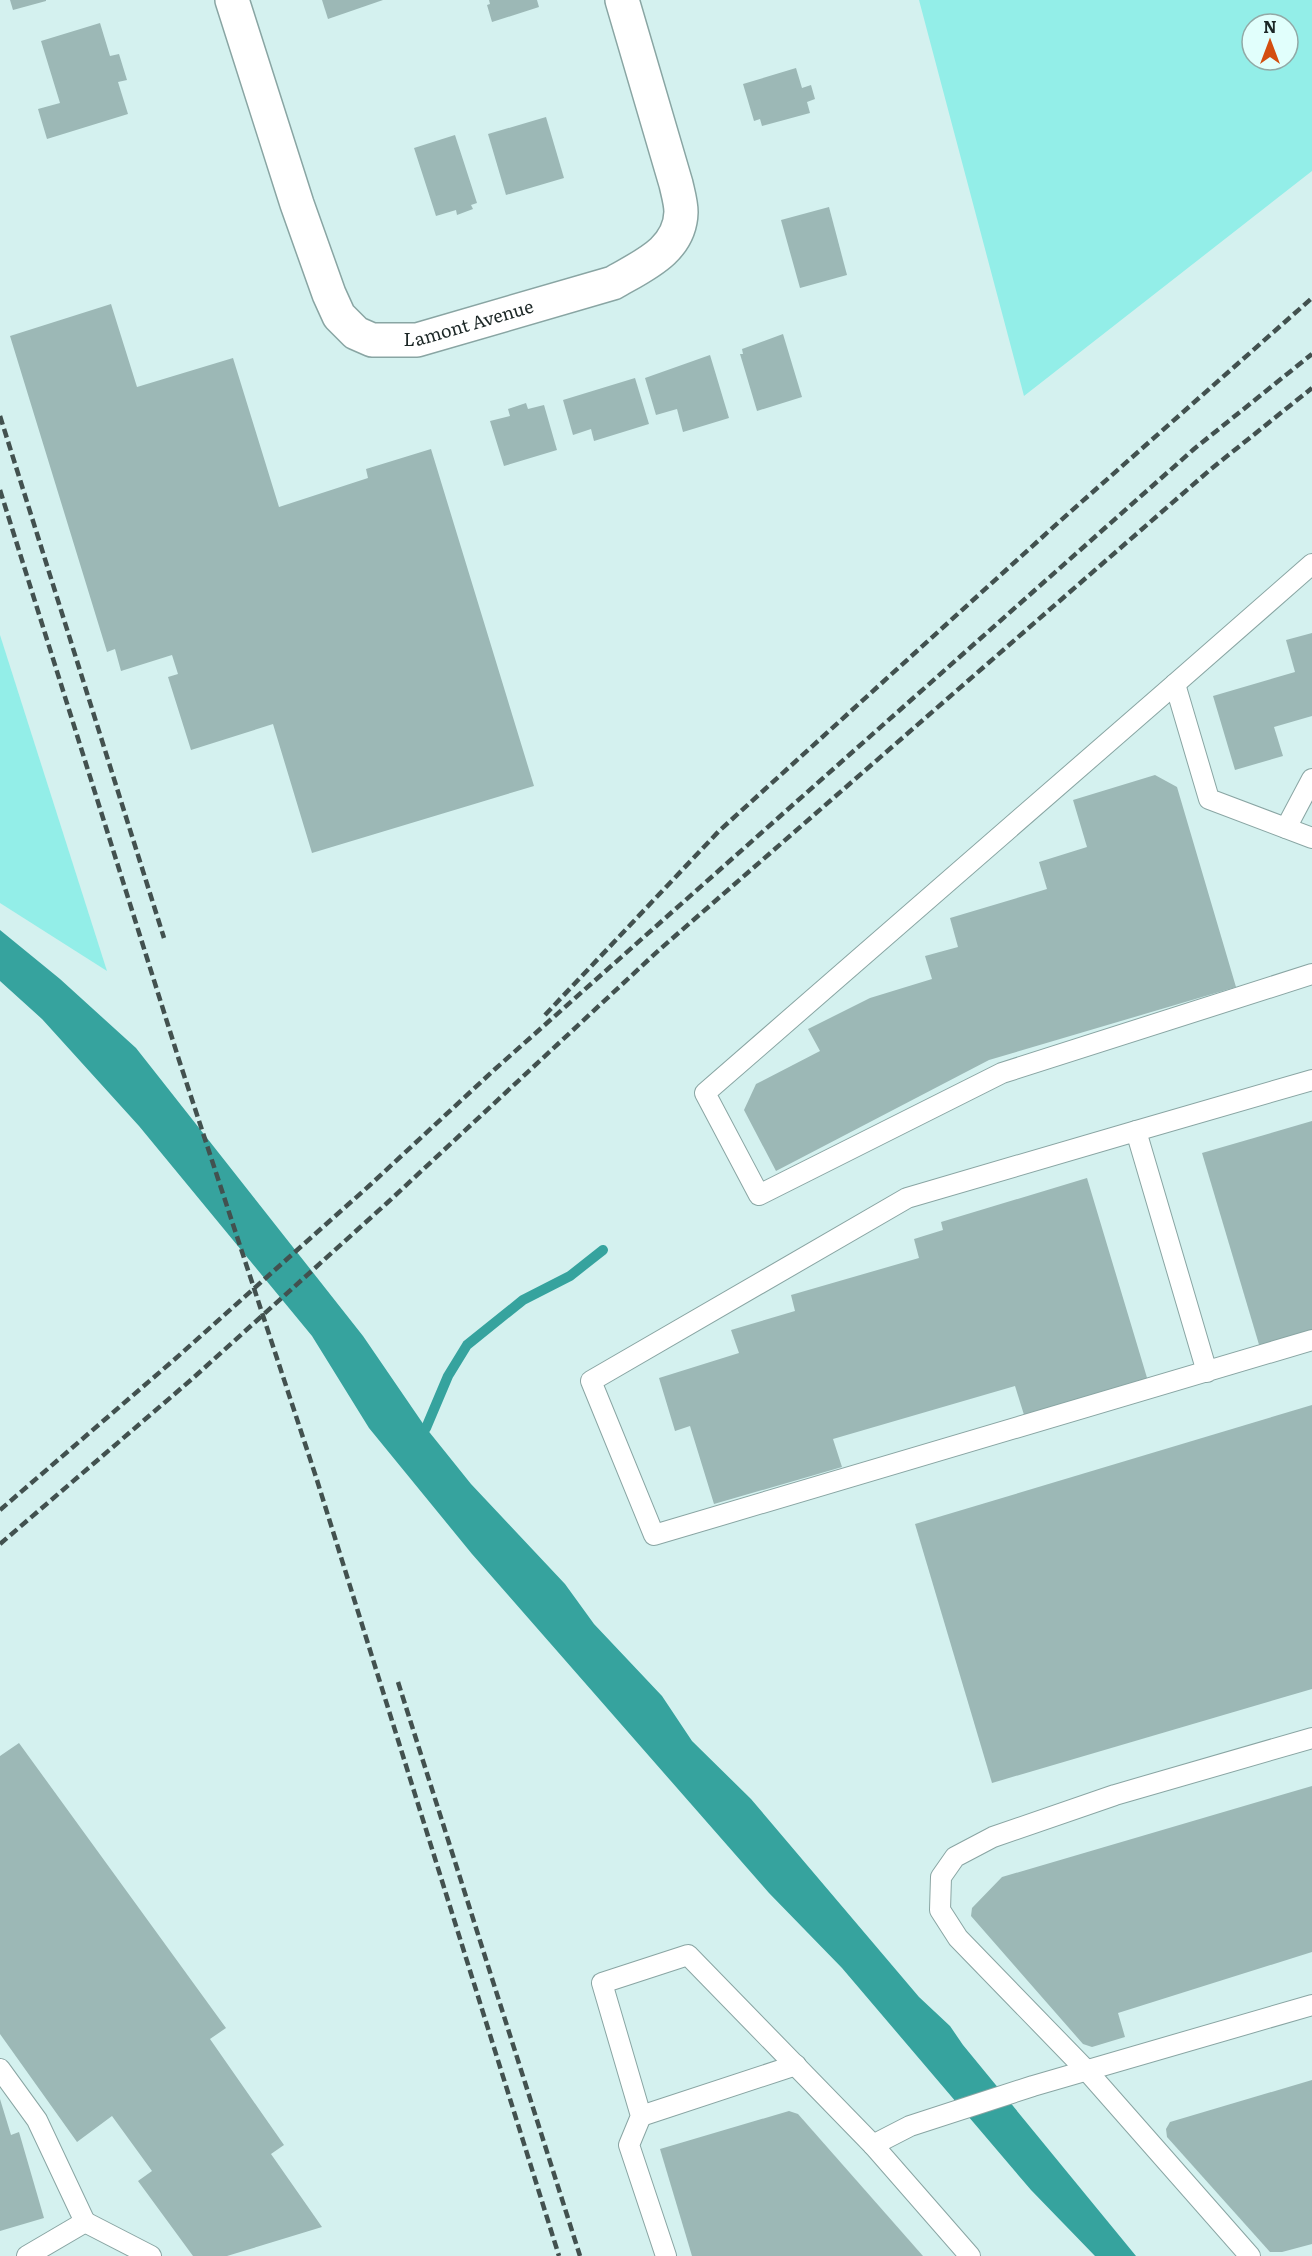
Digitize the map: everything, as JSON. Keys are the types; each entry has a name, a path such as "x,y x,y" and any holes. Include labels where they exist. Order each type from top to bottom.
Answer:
{"street":[{"name":"Lamont Avenue","path":"232,0 297,204 339,316 356,333 372,340 417,340 613,283 641,267 675,240 681,212 676,184 622,0"}],"lane":[{"path":"1312,564 705,1093 759,1195 1002,1073 1312,974"},
{"path":"1175,684 1209,799 1312,838"},
{"path":"1286,828 1312,779"},
{"path":"1312,1080 907,1198 591,1381 654,1535 1312,1340"},
{"path":"1136,1131 1207,1372"},
{"path":"1250,2256 1088,2072 958,1938 940,1910 941,1877 955,1857 993,1837 1115,1795 1312,1738"},
{"path":"666,2256 629,2145 641,2116 602,1983 688,1955 873,2145 970,2256"},
{"path":"873,2145 910,2126 1033,2086 1088,2072 1312,2005"},
{"path":"641,2116 796,2066"},
{"path":"0,2069 38,2120 85,2222 151,2256"},
{"path":"27,2256 85,2222"}],"shaded area":[{"path":"919,0 1312,0 1312,171 1024,396"},
{"path":"0,635 107,971 0,903"},
{"path":"0,930 60,979 136,1048 363,1336 426,1428 471,1484 565,1584 594,1624 662,1696 692,1741 751,1799 919,1997 950,2026 963,2045 1136,2256 1095,2256 1031,2190 842,1968 769,1893 472,1554 369,1428 312,1336 139,1126 42,1019 0,981"}],"building":[{"path":"10,0 46,0 46,1 13,10"},
{"path":"322,0 383,0 328,19"},
{"path":"489,0 537,0 539,7 492,22 487,5 490,4"},
{"path":"100,23 110,56 119,54 127,80 118,82 128,114 47,139 38,109 60,103 41,41"},
{"path":"796,68 802,88 811,85 815,99 807,102 810,113 762,126 760,119 754,121 743,84"},
{"path":"546,117 564,178 506,195 488,134"},
{"path":"455,135 477,203 471,205 473,209 457,215 456,210 436,216 414,148"},
{"path":"829,207 847,275 800,288 781,220"},
{"path":"111,304 137,387 233,358 279,507 368,478 366,469 431,449 534,786 312,853 273,724 191,750 168,677 178,674 172,655 121,671 115,649 107,652 10,336"},
{"path":"783,334 802,397 757,411 740,354 743,354 742,349"},
{"path":"710,355 729,418 683,432 677,409 656,415 645,378"},
{"path":"635,378 649,424 594,441 591,429 573,435 563,400"},
{"path":"526,403 528,409 544,405 557,450 504,466 490,421 510,416 508,409"},
{"path":"1312,633 1312,716 1274,727 1283,756 1235,770 1213,696 1295,672 1286,640"},
{"path":"1155,775 1177,787 1236,987 989,1060 776,1171 744,1110 756,1084 820,1051 808,1029 870,998 932,979 925,956 958,947 950,918 1047,889 1039,862 1087,847 1073,800"},
{"path":"1312,1121 1312,1332 1260,1348 1202,1153"},
{"path":"1087,1178 1148,1381 1025,1418 1015,1386 833,1439 842,1467 714,1504 690,1426 675,1431 659,1378 739,1353 731,1330 795,1311 791,1295 919,1258 914,1239 943,1230 941,1222"},
{"path":"1312,1405 1312,1689 992,1783 915,1524"},
{"path":"19,1743 226,2028 210,2039 284,2145 271,2154 322,2227 227,2256 193,2256 138,2181 152,2171 112,2116 77,2142 0,2034 0,1756"},
{"path":"1312,1786 1312,1952 1118,2013 1125,2037 1092,2047 1083,2044 971,1916 972,1908 1002,1877"},
{"path":"1312,2080 1312,2244 1282,2252 1270,2252 1167,2137 1166,2129 1170,2122"},
{"path":"0,2099 11,2135 19,2132 44,2218 0,2231"},
{"path":"789,2111 798,2114 923,2256 692,2256 660,2149"}],"waterway":[{"path":"426,1428 448,1376 467,1345 523,1300 570,1276 603,1250"}],"railway":[{"path":"545,1015 719,831 1060,521 1312,298"},
{"path":"0,1510 175,1359 370,1185 494,1070 1194,449 1312,354"},
{"path":"0,1544 192,1379 387,1203 659,950 1211,469 1312,388"},
{"path":"0,416 164,938"},
{"path":"0,490 179,1060 316,1477 559,2256"},
{"path":"398,1682 580,2256"}]}
